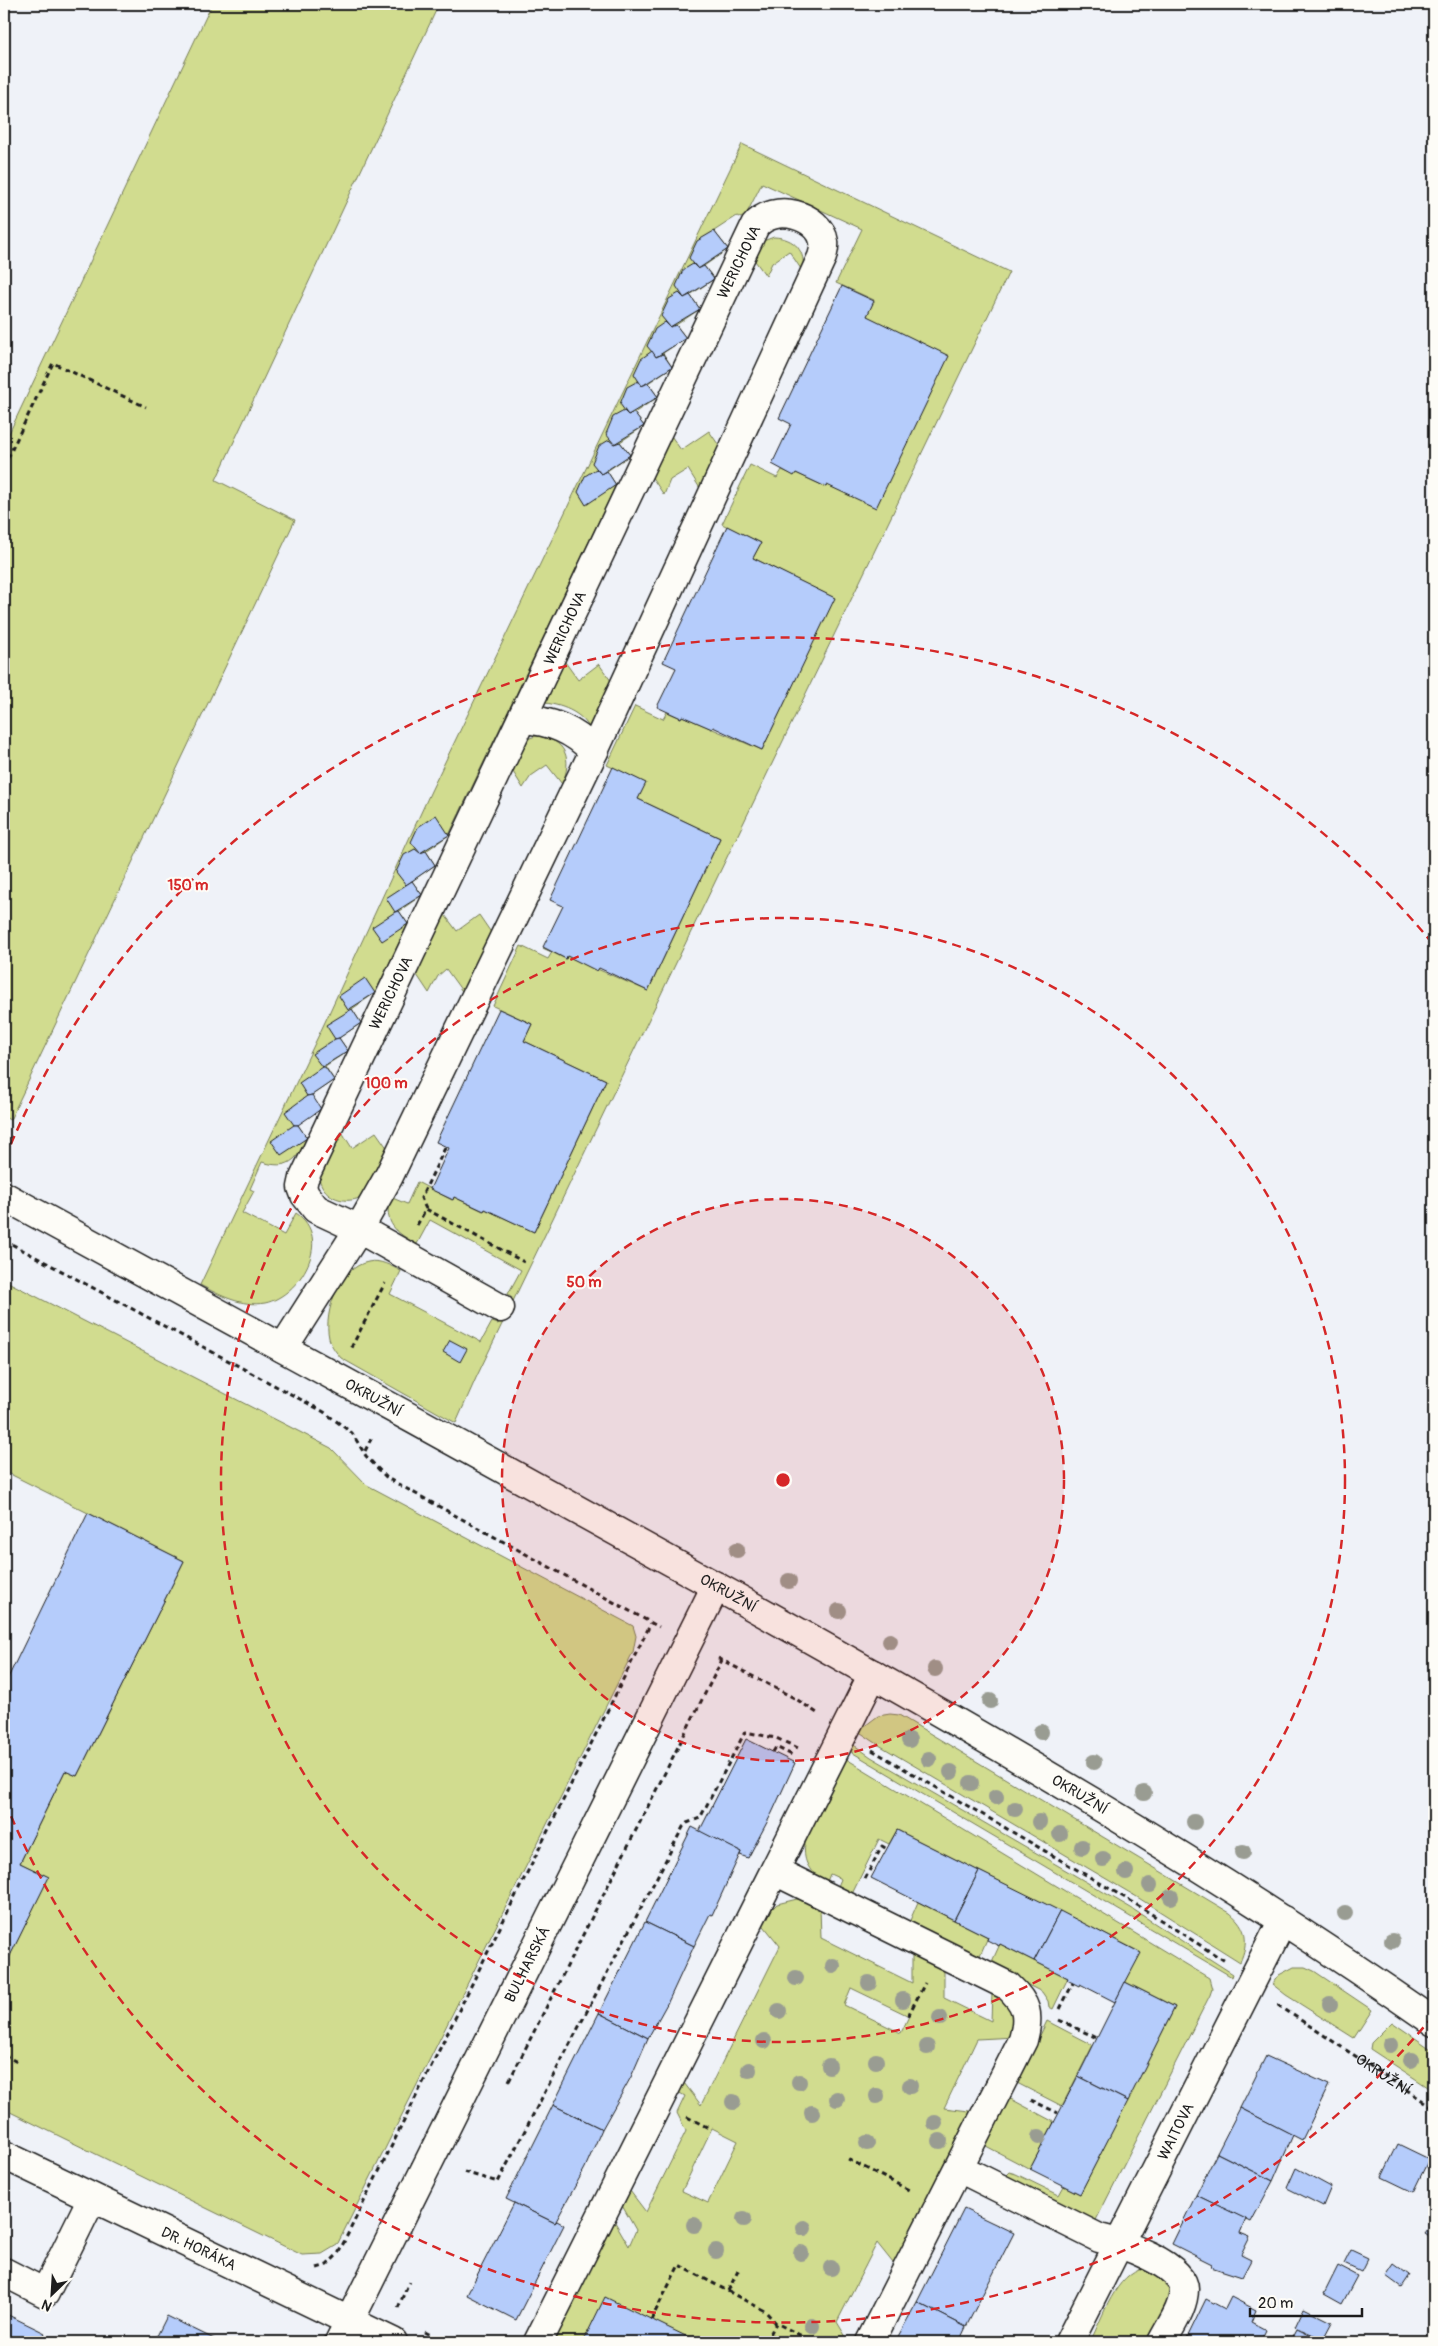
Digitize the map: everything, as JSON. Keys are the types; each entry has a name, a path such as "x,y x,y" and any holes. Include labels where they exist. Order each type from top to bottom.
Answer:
{"street":[{"name":"WERICHOVA","path":"283,1348 359,1229 389,1176 594,751 822,257 824,241 820,232 799,216 778,212 761,218 755,226 304,1178 302,1187 305,1196 316,1209 359,1229"},
{"path":"522,719 544,720 562,728 580,738 594,751"},
{"name":"OKRUŽNÍ","path":"4,1196 389,1406 873,1674 1004,1750 1283,1920 1434,2022"},
{"path":"359,1229 500,1308"},
{"name":"BULHARSKÁ","path":"344,2332 716,1586"},
{"path":"538,2342 775,1872 835,1725 873,1674"},
{"path":"775,1872 1008,1986 1020,1998 1026,2010 1028,2023 1024,2040 870,2342"},
{"name":"WAITOVA","path":"1069,2342 1283,1920"},
{"name":"DR. HORÁKA","path":"4,2156 92,2198 344,2332 393,2342"},
{"path":"959,2168 1099,2238 1120,2242 1168,2267 1179,2276 1184,2287 1182,2302 1162,2342"},
{"path":"4,2272 45,2293 92,2198"}],"path":[{"path":"4,466 53,363 146,407"},
{"path":"446,1146 422,1198 426,1209 524,1262"},
{"path":"360,1350 352,1346 426,1209"},
{"name":"OKRUŽNÍ","path":"4,1240 324,1412 352,1433 364,1452 387,1478 651,1623 796,1699 875,1751 1134,1902 1236,1968 1283,2010 1434,2108"},
{"path":"364,1452 389,1406"},
{"path":"310,2267 316,2269 327,2265 338,2254 651,1623"},
{"path":"508,2084 722,1660"},
{"path":"464,2172 498,2182 683,1827 687,1822 700,1818 745,1732 776,1738 801,1750"},
{"path":"851,1909 882,1846 887,1849"},
{"path":"1059,2010 1073,1983"},
{"path":"4,2055 17,2062"},
{"path":"848,2159 940,2206"},
{"path":"460,2180 468,2163"},
{"path":"651,2320 679,2265 766,2311 776,2323 814,2342"},
{"path":"728,2291 740,2267"},
{"path":"766,2342 776,2323"}],"green space":[{"path":"212,4 439,4 216,480 295,520 10,1120 4,1117 4,444"},
{"path":"742,144 1009,272 456,1423 341,1358 332,1346 329,1338 328,1327 331,1304 342,1281 349,1272 368,1262 377,1261 401,1271 390,1294 481,1342 492,1322 498,1324 512,1297 508,1294 521,1270 430,1220 417,1244 403,1236 393,1226 388,1214 388,1206 390,1197 407,1204 417,1182 452,1200 454,1197 483,1211 485,1209 534,1232 606,1080 524,1041 532,1024 493,1006 521,946 548,959 552,952 566,959 567,956 648,991 720,838 638,799 645,783 607,765 635,706 663,719 667,712 681,718 682,716 762,750 834,598 753,558 761,543 722,524 750,465 777,478 782,470 794,475 796,473 826,487 867,316 874,300 836,283 862,229 762,183 746,215 741,218 737,216 714,231 728,249 704,266 714,279 690,295 700,309 676,325 686,338 663,353 672,367 648,383 658,397 634,413 644,426 620,442 630,455 607,471 616,485 449,835 426,851 435,865 412,881 422,895 399,911 408,924 375,993 352,1009 361,1023 339,1038 348,1051 325,1066 334,1080 312,1095 298,1125 307,1138 303,1146 295,1158 285,1164 279,1165 262,1162 250,1189 254,1191 242,1213 284,1235 296,1213 307,1224 312,1237 312,1251 308,1265 290,1290 278,1298 265,1303 239,1302 200,1285 325,1022 431,791"},
{"path":"774,237 788,240 797,247 803,258 803,272 789,251 772,263 766,276 753,258 763,241"},
{"path":"667,430 681,450 709,431 722,450 701,490 688,469 670,480 664,495 649,473"},
{"path":"560,655 578,680 599,664 611,681 589,727 573,712 552,704 538,702"},
{"path":"536,736 554,741 564,752 567,766 562,784 547,765 531,776 523,788 510,767 527,739"},
{"path":"439,907 457,931 479,915 492,934 464,994 446,969 438,976 429,993 413,969"},
{"path":"337,1124 352,1148 376,1132 390,1152 362,1197 347,1200 334,1197 323,1188 320,1182 318,1174"},
{"path":"4,1280 331,1448 367,1485 633,1626 636,1636 633,1652 337,2245 322,2254 302,2255 4,2109 4,1968 48,1877 20,1863 65,1771 77,1776 184,1561 4,1471"},
{"path":"899,1715 1230,1913 1236,1918 1245,1935 1245,1948 1240,1962 1137,1897 858,1731 878,1716"},
{"path":"851,1743 871,1757 1131,1908 1233,1974 1232,1977 848,1750"},
{"path":"843,1757 1209,1978 1212,1989 1210,1995 1092,2228 1005,2176 1009,2172 1016,2174 1059,2195 1064,2186 1080,2194 1175,2007 1125,1982 1140,1952 897,1830 889,1844 879,1839 851,1896 837,1889 841,1879 830,1874 826,1884 808,1866 805,1848 810,1828"},
{"path":"797,1899 808,1901 820,1907 821,1938 912,1983 912,1953 944,1968 944,1998 991,2021 992,1993 1005,2002 1013,2017 1015,2037 977,2039 944,2108 978,2112 897,2268 877,2243 837,2322 849,2342 549,2342 612,2217 629,2246 636,2230 620,2202 627,2187 646,2212 686,2131 677,2113 685,2096 676,2091 681,2079 701,2105 780,1946 760,1921 777,1904","holes":["851,1988 909,2016 901,2033 844,2005","712,2128 738,2141 708,2203 682,2191"]},
{"path":"918,1902 988,1937 978,1960 908,1925"},
{"path":"1000,1944 1068,1978 1053,2009 1049,2007 1048,2001 1042,1992 990,1966"},
{"path":"1294,1967 1305,1967 1314,1971 1372,2010 1354,2038 1272,1984 1279,1975"},
{"path":"1047,2021 1093,2045 1062,2106 1017,2083"},
{"path":"1392,2022 1434,2051 1434,2091 1370,2049 1371,2043"},
{"path":"1009,2098 1054,2122 1030,2169 986,2146"},
{"path":"1145,2267 1167,2279 1173,2295 1153,2342 1090,2342 1105,2309 1118,2287 1135,2271"}],"building":[{"path":"714,231 728,249 698,269 689,258 697,241"},
{"path":"693,264 698,269 704,266 714,279 684,298 676,286 683,270"},
{"path":"842,286 874,301 867,316 949,356 876,508 827,485 826,487 796,473 794,476 772,464 791,424 779,418"},
{"path":"679,293 684,298 690,295 700,309 670,327 661,316 669,299"},
{"path":"665,322 670,327 676,325 686,338 656,357 647,346 655,329"},
{"path":"652,351 656,357 663,354 672,367 642,386 634,374 641,359"},
{"path":"638,381 642,386 648,383 658,397 628,415 620,404 627,387"},
{"path":"624,411 628,415 634,413 644,426 614,444 606,434 613,417"},
{"path":"609,440 614,444 620,442 630,455 601,474 592,463 599,446"},
{"path":"596,469 601,474 607,471 616,485 586,505 578,492 585,476"},
{"path":"727,526 761,543 753,558 835,598 762,750 713,727 712,729 682,716 681,718 657,707 676,668 663,662"},
{"path":"613,767 646,783 638,799 720,838 648,991 599,968 597,971 567,956 566,959 543,947 563,906 550,900"},
{"path":"436,815 449,835 420,853 411,842 418,827"},
{"path":"415,849 420,853 426,851 435,865 406,885 396,872 404,855"},
{"path":"412,881 422,895 395,912 386,898"},
{"path":"399,911 408,924 382,941 372,927"},
{"path":"365,978 375,993 348,1010 339,996"},
{"path":"352,1009 361,1023 335,1039 326,1025"},
{"path":"499,1009 532,1024 524,1041 606,1080 534,1232 485,1209 484,1211 454,1197 453,1200 430,1189 449,1148 436,1142"},
{"path":"339,1038 348,1051 322,1067 312,1054"},
{"path":"322,1067 325,1067 334,1080 312,1095 307,1096 299,1083"},
{"path":"312,1095 321,1109 298,1125 294,1125 285,1112 307,1096"},
{"path":"294,1125 298,1125 307,1138 281,1155 271,1141"},
{"path":"450,1340 467,1349 460,1362 443,1352"},
{"path":"88,1513 184,1561 77,1776 65,1771 20,1863 49,1877 4,1968 4,1686"},
{"path":"746,1739 795,1763 772,1813 748,1858 740,1855 741,1852 699,1832"},
{"path":"692,1827 741,1852 712,1915 710,1914 694,1946 645,1922"},
{"path":"897,1830 979,1871 954,1920 871,1878"},
{"path":"979,1871 1060,1911 1034,1961 1000,1944 999,1946 987,1940 988,1937 954,1920"},
{"path":"1060,1911 1141,1953 1115,2002 1080,1984 1079,1986 1067,1980 1068,1978 1034,1961"},
{"path":"645,1922 694,1946 669,2000 648,2038 599,2013"},
{"path":"1125,1982 1175,2007 1128,2101 1078,2076"},
{"path":"599,2013 648,2038 631,2077 602,2129 553,2105"},
{"path":"1266,2056 1329,2085 1302,2140 1240,2108"},
{"path":"1078,2076 1128,2101 1080,2194 1030,2169"},
{"path":"553,2105 602,2129 585,2168 555,2223 506,2199"},
{"path":"1240,2108 1293,2135 1273,2181 1217,2153"},
{"path":"1398,2144 1429,2159 1413,2192 1382,2177"},
{"path":"1217,2153 1273,2181 1251,2222 1196,2195"},
{"path":"1296,2168 1331,2187 1323,2206 1287,2188"},
{"path":"1196,2195 1246,2219 1240,2233 1250,2237 1241,2255 1251,2260 1242,2277 1211,2267 1212,2264 1172,2244"},
{"path":"514,2203 555,2223 557,2221 564,2225 516,2320 467,2295"},
{"path":"964,2209 1014,2233 966,2327 917,2302"},
{"path":"1434,2222 1434,2240 1425,2234"},
{"path":"1351,2250 1368,2258 1361,2272 1344,2264"},
{"path":"1394,2264 1409,2275 1401,2287 1386,2276"},
{"path":"1338,2266 1357,2276 1342,2304 1324,2294"},
{"path":"605,2297 694,2340 693,2342 583,2342"},
{"path":"1231,2297 1256,2310 1251,2322 1266,2330 1261,2340 1265,2342 1185,2342 1206,2299 1225,2309"},
{"path":"917,2302 966,2327 959,2342 895,2342"},
{"path":"1304,2308 1332,2322 1323,2339 1295,2327"},
{"path":"4,2313 45,2333 40,2342 4,2342"},
{"path":"167,2316 216,2340 215,2342 154,2342"},
{"path":"1297,2329 1324,2342 1290,2342"}]}
